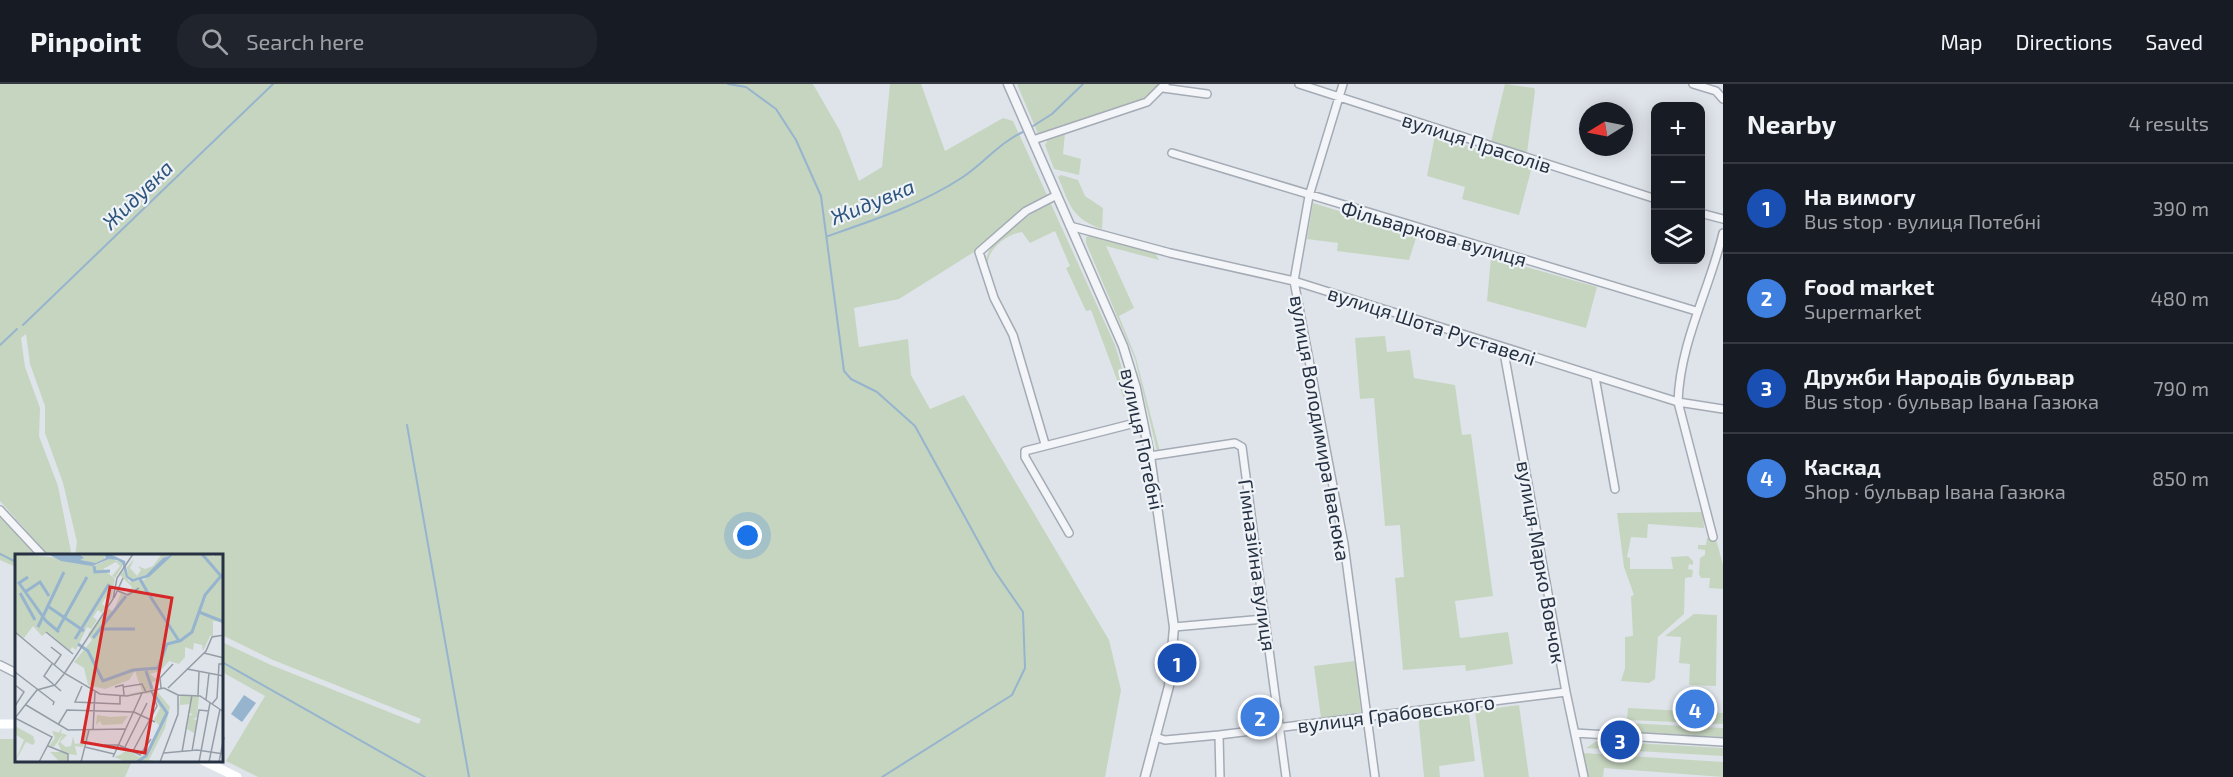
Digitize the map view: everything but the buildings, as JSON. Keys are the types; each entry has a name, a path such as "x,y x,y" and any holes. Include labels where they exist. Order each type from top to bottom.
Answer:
{"main road":[{"path":"206,762 237,777"}],"street":[{"name":"вулиця Потебні","path":"1008,84 1123,346 1150,456 1174,627 1169,686 1145,777"},
{"name":"вулиця Прасолів","path":"1299,84 1651,197"},
{"name":"вулиця Володимира Івасюка","path":"1343,84 1309,196 1294,281 1344,544 1375,777"},
{"path":"1693,84 1716,91 1723,99"},
{"path":"1032,138 1147,102 1164,86 1207,94"},
{"name":"Фільваркова вулиця","path":"1172,153 1696,311"},
{"path":"1045,444 1013,335 994,297 979,252 1026,211 1057,195"},
{"path":"1705,214 1723,219"},
{"name":"вулиця Шота Руставелі","path":"1070,226 1170,253 1294,281 1678,402 1723,409"},
{"path":"1713,537 1678,402 1681,366 1696,311 1704,296 1723,233"},
{"name":"вулиця Марко Вовчок","path":"1503,347 1566,692 1584,777"},
{"path":"1595,377 1615,489"},
{"path":"1068,533 1024,455 1027,449 1143,421"},
{"name":"Гімназійна вулиця","path":"1150,456 1235,443 1242,447 1286,777"},
{"path":"0,510 41,554"},
{"path":"1174,627 1264,619"},
{"path":"0,665 15,672"},
{"name":"вулиця Грабовського","path":"1155,737 1166,740 1219,735 1566,692"},
{"path":"1575,734 1723,742"},
{"path":"1219,735 1220,777"}],"green space":[{"path":"0,84 813,84 840,131 859,181 882,167 890,84 921,84 945,151 1003,118 1013,121 1047,195 1024,208 974,252 899,299 854,308 859,347 908,339 911,375 930,409 964,395 1109,640 1121,690 1105,777 258,777 226,761 265,696 224,673 224,643 271,665 419,724 421,719 273,660 224,636 224,554 75,554 77,542 63,483 45,433 45,406 30,364 26,334 21,338 25,367 40,408 39,436 58,486 71,552 69,554 47,554 0,501"},
{"path":"1017,84 1160,84 1143,100 1038,134"},
{"path":"1505,84 1534,88 1535,91 1527,153 1491,142"},
{"path":"1065,133 1063,154 1081,159 1079,175 1054,169 1045,145 1049,138"},
{"path":"1435,135 1532,167 1519,215 1462,199 1465,187 1427,176"},
{"path":"1061,175 1078,180 1085,196 1103,208 1102,229 1084,220 1073,209 1058,177"},
{"path":"1313,203 1417,235 1409,260 1337,251 1338,243 1307,239"},
{"path":"1051,204 1115,345 1137,418 1132,420 1091,310 1086,311 1066,268 1070,266 1055,231 1030,243 1022,232 1011,235 999,243 989,258 991,279 986,261 994,244 1023,219"},
{"path":"1095,234 1154,251 1159,260 1106,246 1134,308 1119,316 1136,358 1160,452 1157,451 1135,359 1086,243 1086,237"},
{"path":"1491,257 1597,287 1586,328 1487,301"},
{"path":"1385,336 1387,352 1410,350 1414,378 1455,385 1462,435 1471,434 1493,596 1455,601 1460,638 1508,632 1513,664 1466,671 1465,665 1403,670 1395,578 1404,577 1400,525 1385,526 1374,398 1360,399 1355,338"},
{"path":"1703,512 1704,528 1648,524 1647,538 1631,537 1627,557 1630,558 1630,569 1673,569 1671,557 1688,556 1693,561 1693,565 1689,564 1688,569 1693,570 1692,577 1685,578 1684,614 1658,637 1655,679 1649,683 1621,681 1625,668 1625,637 1633,636 1631,596 1634,595 1624,567 1617,513"},
{"path":"0,515 36,554 15,554 15,567 0,560"},
{"path":"1707,538 1716,539 1723,565 1723,589 1709,588 1710,578 1701,578 1699,574 1700,558 1705,555 1705,550 1698,549 1698,545 1706,545"},
{"path":"1694,614 1717,615 1716,686 1689,685 1690,664 1679,663 1681,637 1665,636"},
{"path":"1355,661 1361,712 1321,718 1314,666"},
{"path":"1519,705 1529,777 1484,777 1475,711"},
{"path":"1468,708 1475,761 1439,766 1440,777 1424,777 1418,714"},
{"path":"1628,708 1723,713 1723,724 1627,720"},
{"path":"1627,723 1723,728 1723,737 1629,732"},
{"path":"0,739 15,739 15,762 132,762 125,777 0,777"},
{"path":"1597,741 1723,748 1723,756 1586,748"},
{"path":"1583,753 1723,762 1723,777 1604,768 1603,777 1588,777"}],"water":[{"path":"244,695 256,703 242,722 231,714"}],"waterway":[{"name":"Жидувка","path":"23,325 273,84"},
{"path":"728,84 746,87 776,109 796,140 821,196 844,371 851,379 877,392 915,426 994,570 1023,612 1025,668 1012,695 882,777"},
{"name":"Жидувка","path":"1030,128 1052,114 1083,84"},
{"name":"Жидувка","path":"828,236 897,211 947,187 971,171 1000,146 1025,131"},
{"name":"Жидувка","path":"0,345 17,329"},
{"path":"407,425 469,777"},
{"path":"0,554 15,562"},
{"path":"224,663 425,777"}],"place":[{"name":"На вимогу","path":"1177,663"},
{"name":"Каскад","path":"1695,709"},
{"name":"Food market","path":"1260,717"},
{"name":"Дружби Народів бульвар","path":"1620,740"}]}
